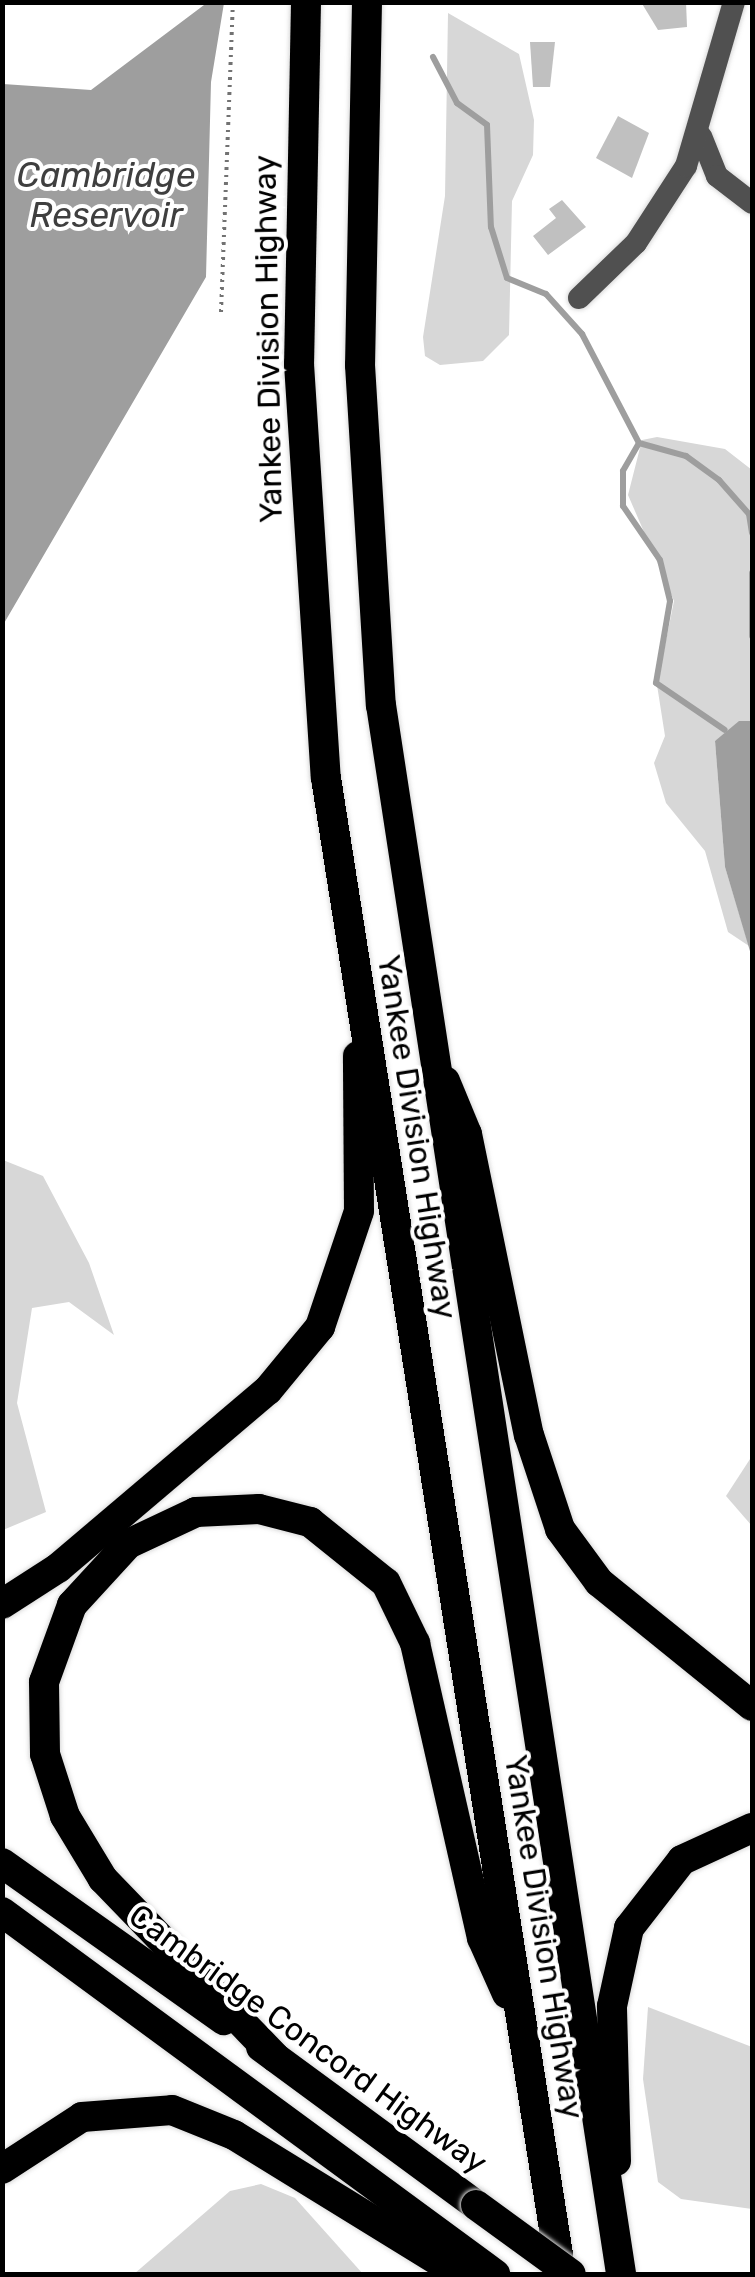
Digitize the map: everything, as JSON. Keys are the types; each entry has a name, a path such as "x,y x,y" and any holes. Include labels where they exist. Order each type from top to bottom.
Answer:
{"highway":[{"name":"Yankee Division Highway","path":"306,2 298,296 307,572 362,1013 561,2274"},
{"name":"Yankee Division Highway","path":"367,2 365,500 426,1037 622,2274"},
{"path":"2,1604 58,1568 268,1390 320,1327 360,1211 352,1118 362,1013"},
{"path":"426,1037 467,1134 529,1435 560,1529 599,1582 752,1706"},
{"path":"274,2057 102,1880 65,1816 43,1738 46,1670 80,1593 140,1536 212,1509 259,1508 324,1529 366,1560 396,1598 427,1685 482,1938 524,2034"},
{"path":"612,2214 620,2096 612,2006 628,1928 682,1860 752,1828"},
{"name":"Cambridge Concord Highway","path":"2,1862 571,2274"},
{"path":"2,1912 480,2272"},
{"path":"2,2169 82,2116 172,2110 234,2135 480,2272"}],"street":[{"path":"579,298 654,220 700,136 734,2"},
{"path":"700,136 716,176 752,203"}],"path":[{"path":"221,312 233,2"}],"shaded area":[{"path":"448,13 519,54 534,120 533,155 512,201 509,335 483,361 440,365 425,356 423,337 445,196"},
{"path":"657,437 725,449 752,470 752,721 715,741 725,867 749,946 728,932 705,851 666,803 654,763 665,736 657,685 674,601 628,495 642,440"},
{"path":"3,1160 43,1176 89,1263 114,1335 69,1302 32,1308 17,1403 46,1512 3,1530"},
{"path":"752,1456 752,1526 726,1496"},
{"path":"648,2007 752,2047 752,2209 681,2199 658,2182 643,2079"},
{"path":"261,2184 295,2198 363,2274 134,2274 230,2191"}],"water":[{"name":"Cambridge Reservoir","path":"208,2 224,3 211,82 206,277 3,625 3,84 91,90"},
{"path":"739,721 752,721 752,958 725,867 715,741"}],"building":[{"path":"641,2 686,2 687,27 658,30"},
{"path":"530,42 555,42 550,87 533,87"},
{"path":"618,116 649,133 632,178 596,158"},
{"path":"562,200 586,227 548,255 533,236 556,218 549,209"}],"waterway":[{"path":"433,57 457,103 487,125 491,227 507,278 546,294 582,334 639,443 623,471 623,506 660,560 670,601 656,683 725,730"},
{"path":"639,443 686,456 719,480 749,514 752,533"},
{"path":"752,573 752,636"}]}
